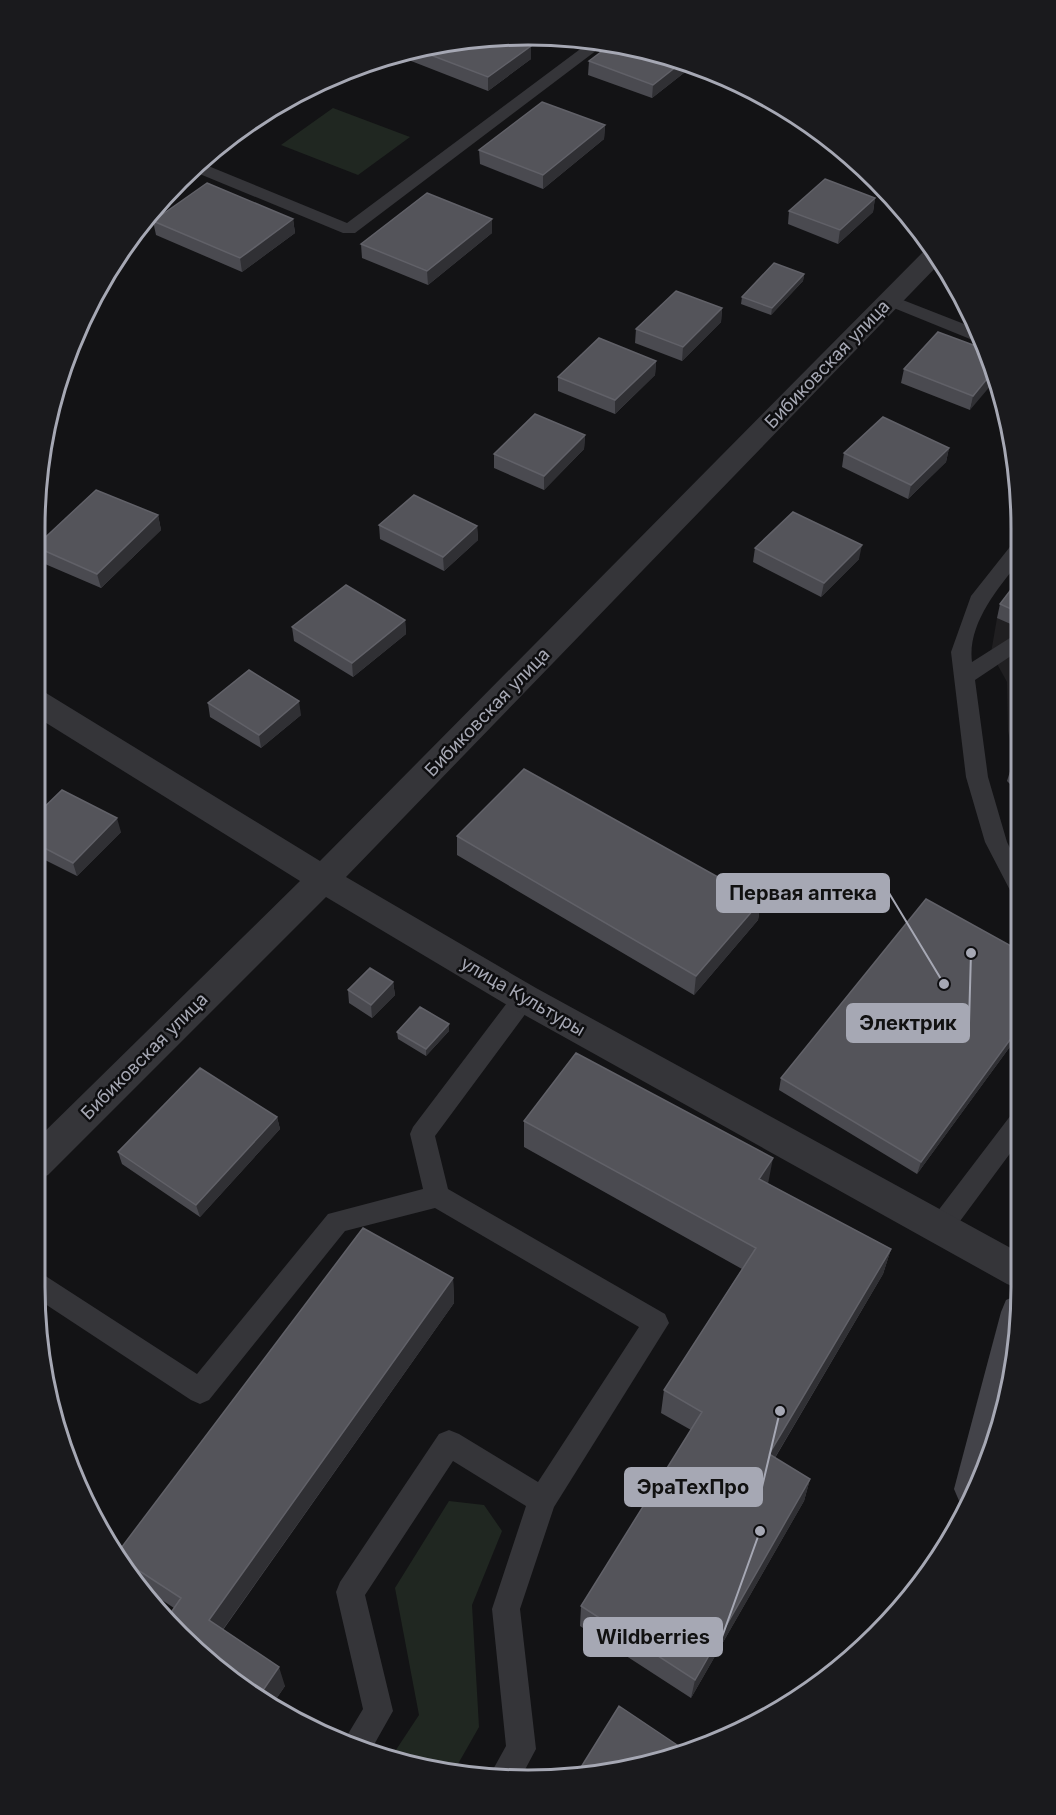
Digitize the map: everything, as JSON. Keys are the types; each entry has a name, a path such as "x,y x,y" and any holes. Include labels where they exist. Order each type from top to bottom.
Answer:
{"street":[{"name":"Бибиковская улица","path":"45,1154 323,879 930,260"},
{"name":"улица Культуры","path":"45,707 323,879 524,998 1011,1267"},
{"path":"991,1425 1002,1383"}],"lane":[{"path":"204,170 349,230 589,49"},
{"path":"890,300 969,332"},
{"path":"1011,559 981,596 961,652 977,777 996,842 1011,871"},
{"path":"965,677 1011,647"},
{"path":"437,1196 422,1134 524,998"},
{"path":"940,1228 1011,1134"},
{"path":"45,1290 200,1391 337,1222 437,1196 656,1323 542,1500 506,1609 520,1749 508,1769"},
{"path":"361,1740 378,1711 350,1592 450,1443 542,1500"}],"shaded area":[{"path":"333,108 410,137 358,175 281,145"},
{"path":"1011,600 1011,745 1008,731 1007,682 991,653 997,618"},
{"path":"449,1501 484,1505 502,1531 472,1605 479,1727 458,1765 395,1751 419,1715 395,1588"}],"building":[{"path":"496,46 531,46 488,77 430,55"},
{"path":"603,51 653,61 674,68 653,85 589,61"},
{"path":"542,102 605,125 543,175 479,150"},
{"path":"825,179 875,198 840,230 789,211"},
{"path":"207,183 293,219 240,258 155,222"},
{"path":"427,193 492,219 427,271 361,244"},
{"path":"774,263 804,274 772,308 742,297"},
{"path":"676,291 722,308 683,347 636,329"},
{"path":"938,332 975,346 987,379 973,396 904,369"},
{"path":"599,338 656,361 615,400 558,377"},
{"path":"535,414 585,435 544,476 494,454"},
{"path":"883,417 949,448 911,485 844,453"},
{"path":"96,490 158,515 97,574 45,551 45,538"},
{"path":"414,495 477,526 443,557 379,525"},
{"path":"793,512 862,545 824,583 755,548"},
{"path":"346,585 405,620 352,663 292,627"},
{"path":"1011,590 1011,609 1000,604"},
{"path":"249,670 299,701 259,735 208,703"},
{"path":"524,769 761,901 696,976 457,836"},
{"path":"62,790 117,818 73,863 45,848 45,806"},
{"path":"926,899 1011,946 1011,1038 921,1162 781,1078"},
{"path":"370,968 393,982 371,1005 348,990"},
{"path":"420,1007 449,1024 426,1049 397,1032"},
{"path":"576,1053 773,1158 759,1179 891,1249 769,1454 810,1479 695,1680 581,1606 702,1412 664,1390 756,1248 524,1121"},
{"path":"200,1068 277,1117 196,1205 118,1152"},
{"path":"363,1228 453,1278 209,1620 279,1667 263,1691 234,1670 186,1629 171,1612 181,1598 136,1569 121,1547"},
{"path":"619,1706 678,1746 622,1761 581,1767"}],"place":[{"name":"Электрик","path":"971,953"},
{"name":"Первая аптека","path":"944,984"},
{"name":"ЭраТехПро","path":"780,1411"},
{"name":"Wildberries","path":"760,1531"}]}
